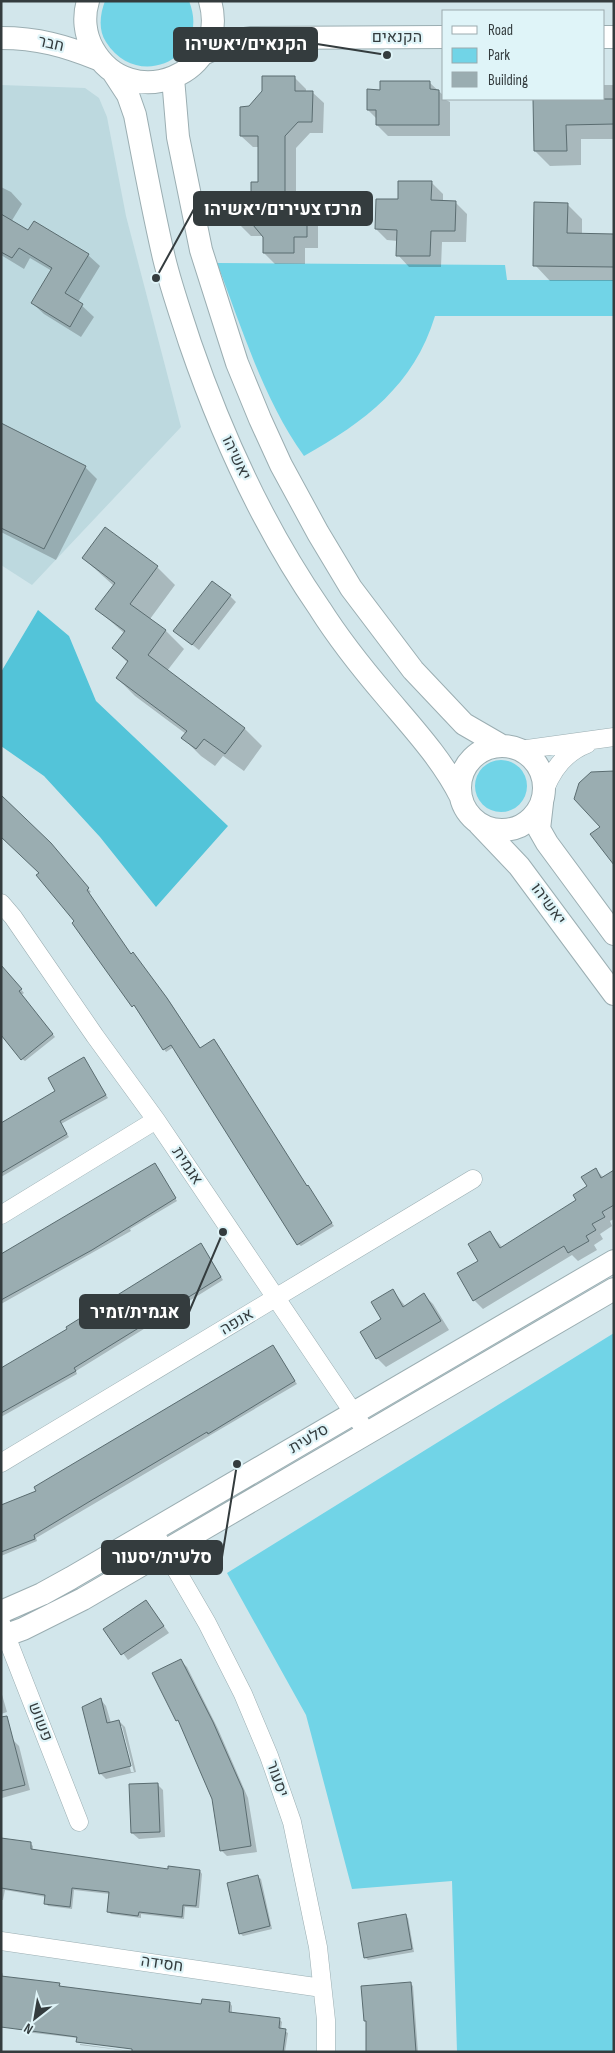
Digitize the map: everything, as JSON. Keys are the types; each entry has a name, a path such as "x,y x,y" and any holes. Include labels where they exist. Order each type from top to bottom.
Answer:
{"street":[{"name":"יאשיהו","path":"88,1 85,23 89,42 128,95 134,115 164,259 182,318 201,375 247,481 285,552 319,609 384,694 415,729 440,762 461,797"},
{"path":"210,1 213,19 212,31 203,54 185,72 173,78 178,137 201,250 237,363 260,419 281,465 351,588 413,670 464,724 530,756 538,766 543,777 539,829 547,843 614,934"},
{"name":"הקנאים","path":"203,54 231,41 252,38 442,37"},
{"name":"חבר","path":"1,38 35,39 60,44 106,65 127,79 142,83 158,82 173,78"},
{"path":"608,738 579,747 561,761 550,776 535,815 525,824 513,829 493,829 475,820 466,810 461,797 461,778 469,761 484,750 608,738"},
{"name":"יאשיהו","path":"475,820 519,866 614,994"},
{"name":"אגמית","path":"1,903 13,917 156,1120 367,1433"},
{"path":"1,1215 156,1120"},
{"name":"אנפה","path":"1,1463 473,1180"},
{"name":"סלעית","path":"1,1612 42,1594 614,1261"},
{"name":"סלעית","path":"3,1632 53,1616 614,1289"},
{"name":"יסעור","path":"153,1530 207,1623 242,1694 269,1756 292,1822 318,1947 326,2020 326,2052"},
{"name":"פשוש","path":"3,1632 79,1822"},
{"name":"חסידה","path":"1,1941 322,1988"}],"shaded area":[{"path":"1,85 85,88 99,98 107,117 126,216 181,427 32,585 1,565"},
{"path":"38,610 69,636 96,701 228,826 156,907 100,837 44,776 1,746 1,672"}],"green space":[{"path":"105,1 189,1 193,21 190,38 181,52 168,62 152,66 136,65 120,57 103,37 101,22"},
{"path":"217,263 505,265 507,280 614,280 614,316 435,316 426,340 400,382 367,415 304,456 265,387"},
{"path":"501,760 511,762 519,768 525,776 527,786 525,796 519,804 511,810 501,812 491,810 483,804 477,796 475,786 477,776 483,768 491,762"},
{"path":"614,1333 614,2052 457,2052 452,1881 352,1889 306,1715 227,1573"}],"building":[{"path":"262,76 295,76 295,91 313,91 312,122 298,122 285,136 285,194 297,202 307,203 307,237 294,237 294,253 263,253 263,237 253,225 238,225 238,197 251,197 251,182 258,182 258,136 240,136 240,107 249,106 262,91"},
{"path":"380,81 430,81 430,89 439,90 439,125 376,125 376,110 367,110 367,89 380,90"},
{"path":"614,99 614,124 566,125 567,151 534,151 533,100"},
{"path":"398,181 432,181 431,200 456,201 455,231 431,231 430,256 396,256 397,230 375,229 376,199 398,199"},
{"path":"534,202 568,203 567,233 614,234 614,267 533,266"},
{"path":"1,214 28,230 34,221 89,254 65,293 83,304 70,327 31,303 52,268 19,248 12,258 1,252"},
{"path":"1,423 86,466 44,549 1,528"},
{"path":"105,527 158,566 130,604 166,630 148,655 245,728 225,754 204,739 196,749 181,738 187,731 116,678 128,661 112,648 125,631 95,609 115,583 82,558"},
{"path":"212,581 231,595 192,645 173,631"},
{"path":"614,771 614,865 590,834 600,827 574,799 579,783 591,772"},
{"path":"1,795 51,843 89,888 87,890 131,954 133,952 167,998 200,1048 214,1039 332,1223 297,1245 171,1045 163,1050 134,1005 132,1007 72,923 74,921 36,875 39,873 1,837"},
{"path":"1,965 22,989 19,991 53,1034 21,1060 1,1035"},
{"path":"84,1057 106,1095 60,1121 67,1134 1,1173 1,1123 55,1091 48,1078"},
{"path":"155,1163 176,1198 92,1250 1,1300 1,1254"},
{"path":"596,1168 601,1178 614,1170 614,1205 602,1212 605,1217 592,1224 596,1230 586,1236 589,1241 568,1253 564,1246 473,1301 457,1273 478,1261 468,1244 490,1231 500,1248 576,1200 573,1195 587,1186 581,1177"},
{"path":"201,1243 221,1277 74,1368 76,1371 1,1413 1,1368 67,1329 66,1327"},
{"path":"393,1289 403,1307 424,1293 441,1321 376,1359 360,1332 381,1319 371,1302"},
{"path":"273,1345 295,1381 34,1535 35,1539 1,1552 1,1505 36,1491 34,1487"},
{"path":"146,1600 164,1626 121,1655 103,1629"},
{"path":"181,1659 213,1722 243,1790 251,1846 220,1851 212,1799 178,1720 176,1721 152,1673"},
{"path":"101,1698 107,1723 119,1720 131,1766 99,1774 82,1707"},
{"path":"7,1716 25,1785 1,1791 1,1717"},
{"path":"158,1783 160,1832 131,1833 129,1784"},
{"path":"1,1838 31,1842 31,1849 168,1869 168,1866 200,1870 196,1906 183,1905 182,1917 139,1912 138,1916 107,1912 109,1892 72,1888 70,1907 44,1904 45,1895 1,1888"},
{"path":"258,1875 270,1926 239,1934 227,1883"},
{"path":"406,1914 412,1949 364,1958 358,1923"},
{"path":"1,1976 60,1983 59,1986 201,2004 202,1999 230,2002 229,2012 280,2018 279,2028 286,2029 283,2052 132,2052 132,2049 76,2042 77,2037 1,2027"},
{"path":"411,1982 416,2052 366,2052 366,2021 364,2021 361,1986"}],"place":[{"name":"הקנאים/יאשיהו","path":"387,55"},
{"name":"מרכז צעירים/יאשיהו","path":"156,278"},
{"name":"אגמית/זמיר","path":"223,1232"},
{"name":"סלעית/יסעור","path":"237,1464"}]}
